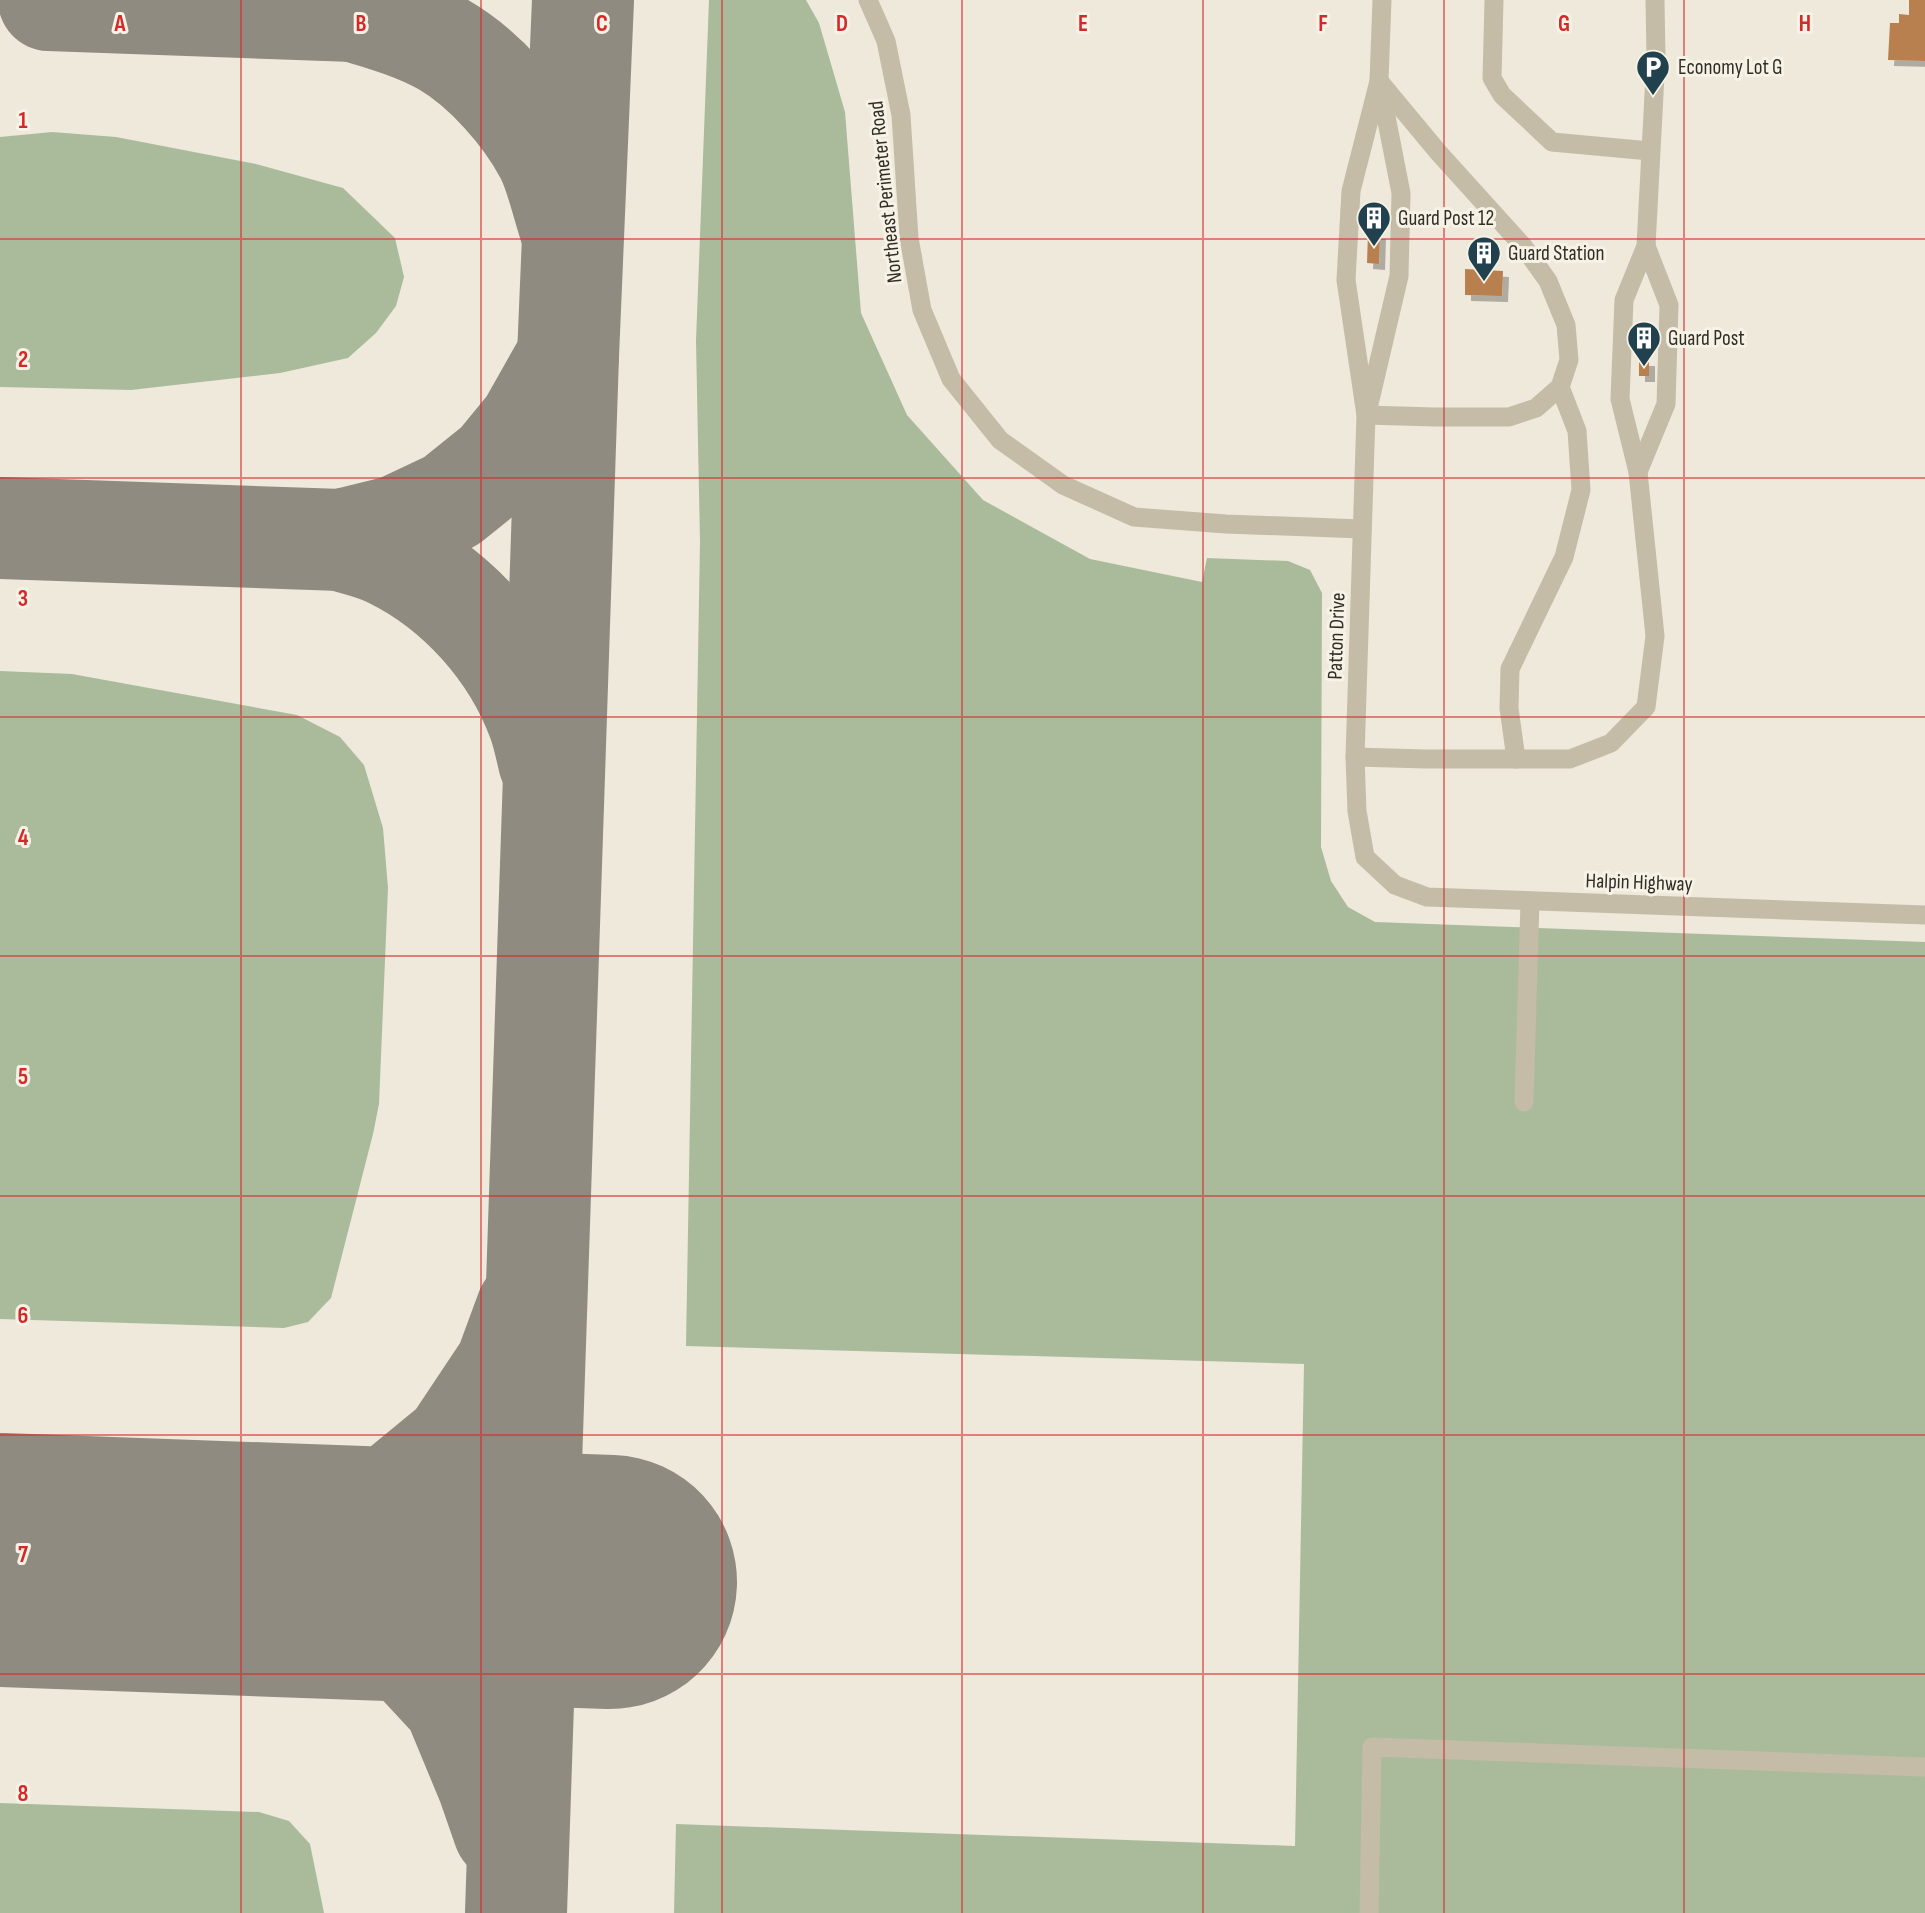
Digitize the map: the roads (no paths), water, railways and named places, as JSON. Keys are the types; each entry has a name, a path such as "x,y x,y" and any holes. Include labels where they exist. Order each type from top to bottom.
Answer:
{"lane":[{"name":"Northeast Perimeter Road","path":"868,0 886,40 901,115 908,238 922,310 951,379 1000,440 1063,485 1134,517 1226,524 1362,529"},
{"name":"Patton Drive","path":"1365,857 1357,811 1354,757 1366,415 1346,280 1350,191 1379,81 1382,0"},
{"path":"1494,0 1492,78 1502,95 1520,113 1552,142 1650,150"},
{"path":"1354,757 1570,759 1611,743 1646,707 1655,636 1637,472 1619,399 1624,300 1646,246 1656,56 1656,0"},
{"name":"Patton Drive","path":"1366,415 1399,276 1401,192 1379,81"},
{"path":"1366,415 1510,417 1535,408 1560,387 1569,360 1566,325 1548,281 1523,246 1438,152 1379,81"},
{"path":"1637,472 1666,404 1667,392 1669,305 1646,246"},
{"path":"1516,759 1509,708 1510,669 1564,557 1581,490 1577,430 1560,387"},
{"name":"Halpin Highway","path":"1365,857 1395,885 1427,897 1925,915"},
{"path":"1524,1102 1530,901"},
{"path":"1369,1913 1372,1747 1925,1767"}],"place":[{"name":"Economy Lot G","path":"1653,97"},
{"name":"Guard Post 12","path":"1374,248"},
{"name":"Guard Station","path":"1484,283"},
{"name":"Guard Post","path":"1644,368"}]}
